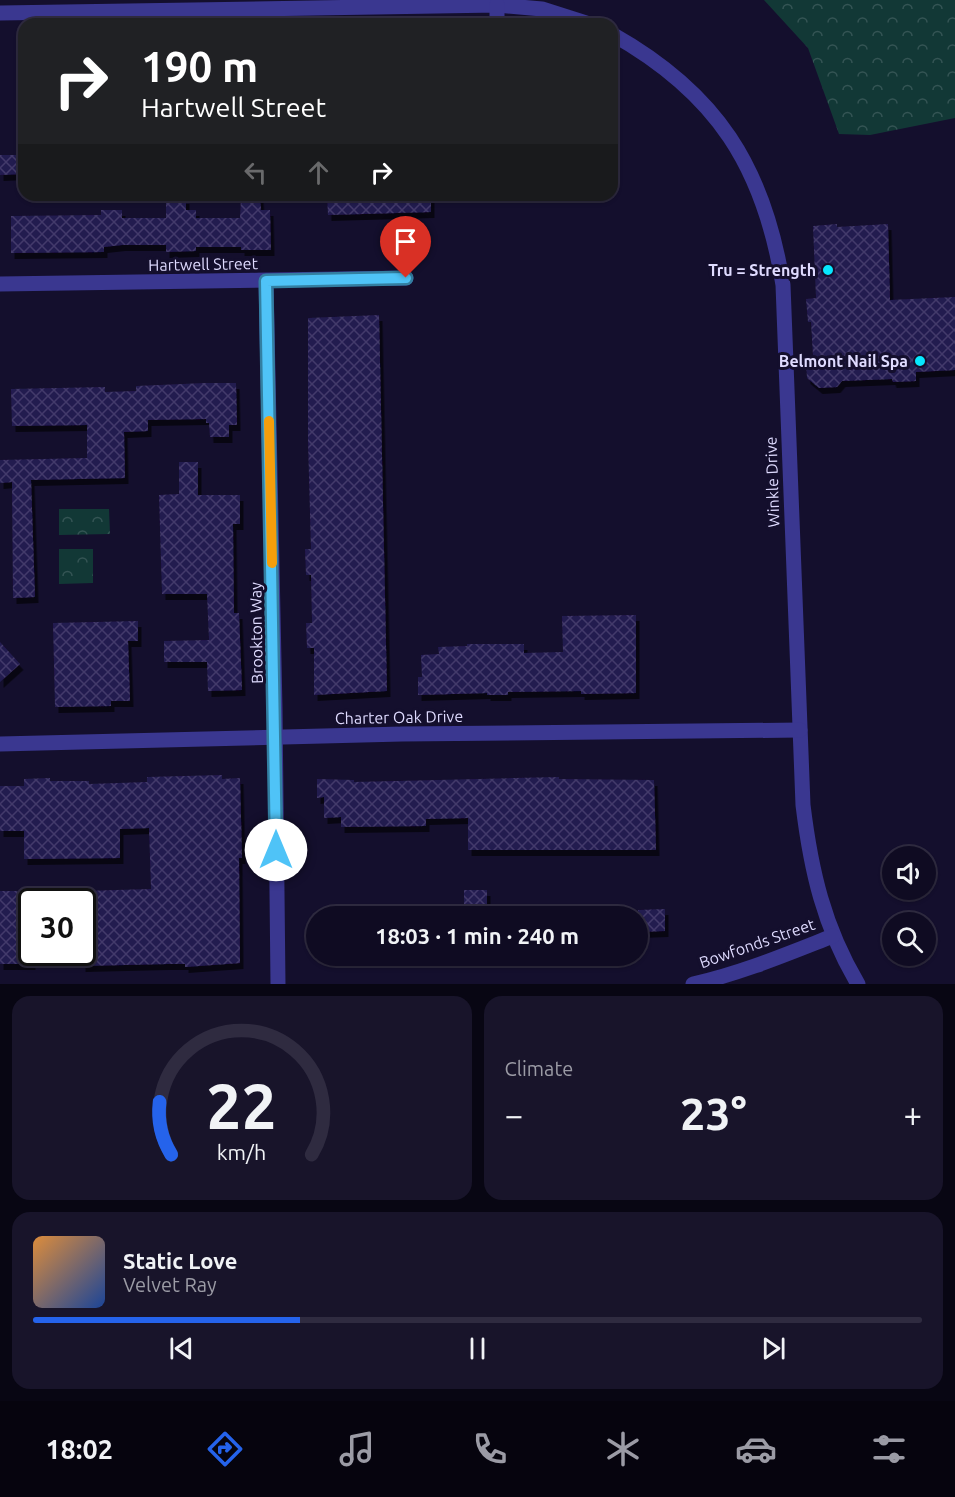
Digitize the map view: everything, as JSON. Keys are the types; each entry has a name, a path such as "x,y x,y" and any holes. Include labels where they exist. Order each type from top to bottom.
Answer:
{"street":[{"path":"496,18 497,5"},
{"path":"0,13 114,6 281,8 497,5 542,9 571,18"},
{"name":"Winkle Drive","path":"618,38 661,64 685,85 715,117 736,146 755,180 778,250 783,285 803,806 809,853 818,890 833,936 858,984"},
{"name":"Hartwell Street","path":"0,285 406,278"},
{"name":"Brookton Way","path":"266,281 278,984"},
{"name":"Charter Oak Drive","path":"0,744 275,737 800,730"},
{"name":"Bowfonds Street","path":"693,984 768,962 833,936"}],"green space":[{"path":"764,0 955,0 955,118 870,135 839,134 808,48"},
{"path":"59,509 109,509 110,534 59,535"},
{"path":"59,549 93,549 93,583 59,584"}],"building":[{"path":"0,155 18,155 18,174 0,175"},
{"path":"166,201 186,201 186,210 196,210 196,218 240,218 241,201 260,201 261,210 270,210 271,250 196,247 196,251 166,252 166,245 122,245 104,247 104,252 11,253 11,216 101,215 101,210 122,210 122,218 166,218"},
{"path":"327,201 431,201 431,212 328,215"},
{"path":"837,224 837,227 888,224 890,300 955,297 955,370 916,372 916,381 893,382 892,379 842,381 837,387 819,388 807,378 806,362 813,356 811,322 808,322 806,299 816,298 813,226"},
{"path":"379,315 387,691 314,695 314,648 307,648 306,623 312,623 311,575 306,575 305,549 311,549 308,318"},
{"path":"236,383 237,425 229,425 229,437 210,437 209,423 206,423 206,419 148,420 148,431 124,432 125,478 31,480 35,597 13,598 12,482 0,483 0,460 87,458 87,425 12,426 11,389 105,387 105,392 136,391 136,386"},
{"path":"179,462 198,462 198,495 240,495 240,524 233,524 234,613 239,613 242,690 208,691 207,662 164,662 164,641 209,640 207,594 162,594 159,495 179,494"},
{"path":"636,615 636,693 581,694 581,691 508,692 508,695 487,695 487,693 418,695 418,677 422,677 421,655 439,654 438,647 467,646 467,644 524,644 524,653 563,652 562,616"},
{"path":"138,621 138,641 128,641 130,701 111,701 111,706 55,707 53,623"},
{"path":"0,642 20,664 0,682"},
{"path":"222,775 222,779 240,778 242,858 239,858 240,963 185,967 185,964 96,966 96,891 151,889 149,828 120,829 120,858 24,859 24,831 0,831 0,786 24,786 24,779 89,781 89,784 147,782 147,777"},
{"path":"559,777 559,779 654,780 656,850 468,850 468,818 426,819 426,826 341,827 341,817 324,818 324,797 317,798 317,779 354,780 354,782"},
{"path":"464,890 487,890 487,906 464,906"},
{"path":"0,891 18,891 18,964 0,964"},
{"path":"665,909 665,931 648,932 648,910"}],"slow traffic":[{"path":"269,421 272,563"}],"place":[{"name":"Tru = Strength","path":"828,270"},
{"name":"Belmont Nail Spa","path":"920,361"}],"route":[{"path":"276,850 266,281 406,278"}]}
